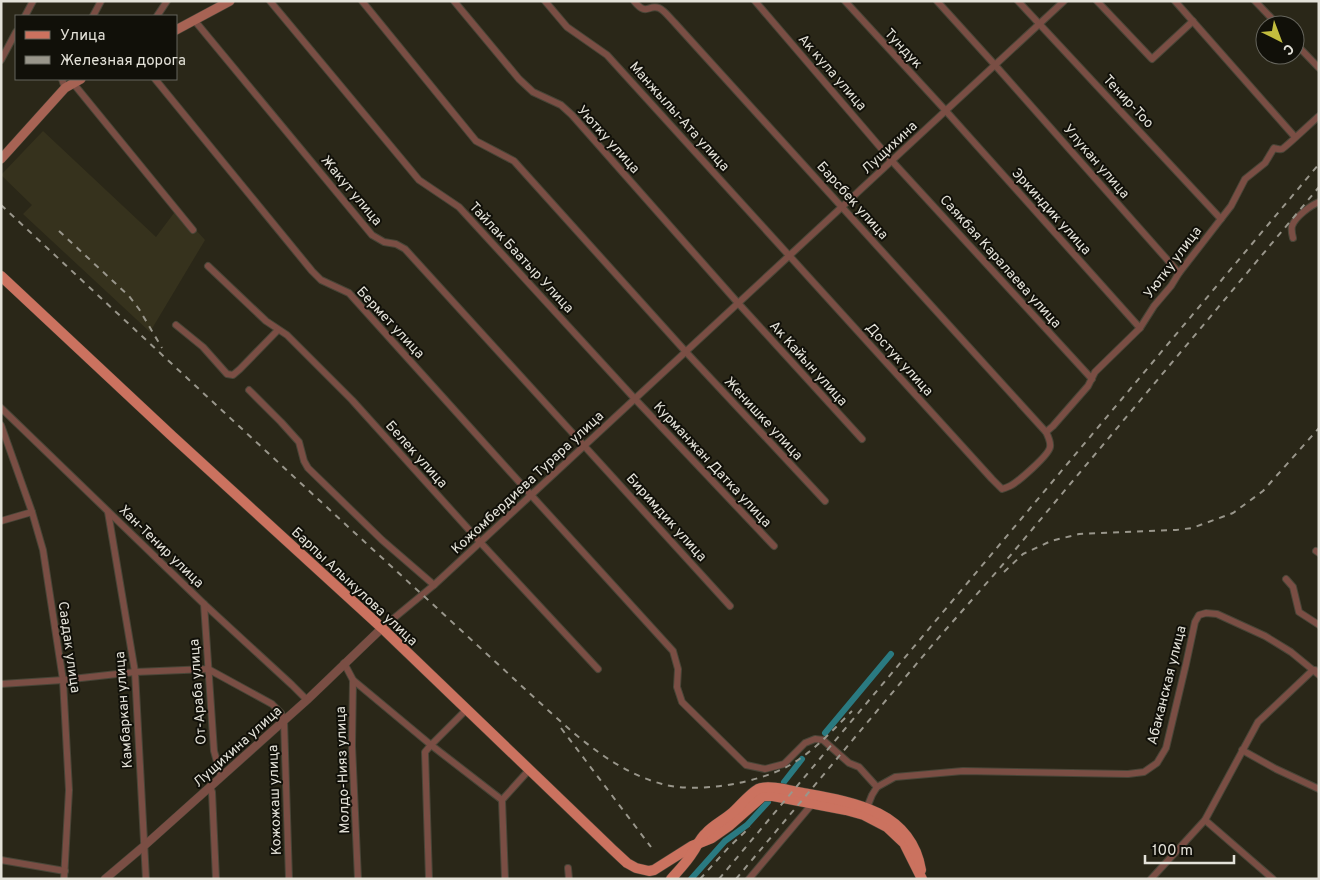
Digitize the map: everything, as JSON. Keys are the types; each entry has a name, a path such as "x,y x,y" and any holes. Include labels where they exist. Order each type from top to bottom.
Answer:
{"main road":[{"path":"178,29 230,1"},
{"path":"1,159 70,82"},
{"name":"Барпы Алыкулова улица","path":"1,276 382,628 621,858 636,868 649,870"},
{"path":"671,879 692,854 706,833 729,816 751,794 760,788 792,791 850,802 865,812"},
{"path":"649,870 654,870 700,842 712,838 763,796 773,796 865,812 892,821 910,839 919,858 923,879"},
{"path":"649,870 659,879"}],"street":[{"path":"26,15 33,1"},
{"path":"94,15 101,1"},
{"path":"158,15 167,1"},
{"name":"Тайлак Баатыр Улица","path":"270,1 419,180 459,207 635,398"},
{"name":"Женишке улица","path":"362,1 476,141 514,161 686,352 825,501"},
{"name":"Уютку улица","path":"454,1 519,79 533,92 561,105 572,115 738,303"},
{"name":"Манжылы-Ата улица","path":"545,1 567,27 607,54 790,256"},
{"name":"Барсбек улица","path":"634,1 640,8 647,10 660,8 674,22 1046,432"},
{"name":"Ак кула улица","path":"754,1 892,161"},
{"name":"Тундук","path":"845,1 946,111"},
{"name":"Улукан улица","path":"937,1 996,65 1179,273"},
{"name":"Тенир-Тоо","path":"1018,1 1221,218"},
{"name":"Лущихина","path":"686,352 1064,1"},
{"path":"1097,1 1152,59 1193,21"},
{"path":"1175,1 1295,137"},
{"path":"1255,1 1268,15"},
{"name":"Жакут улица","path":"195,21 372,235 384,242 396,244 405,249 585,445"},
{"path":"1,60 15,34"},
{"path":"1305,53 1319,68"},
{"name":"Бермет улица","path":"156,80 312,271 321,280 349,293 531,495"},
{"path":"70,82 193,230"},
{"name":"Эркиндик улица","path":"946,111 1140,328"},
{"name":"Уютку улица","path":"1046,432 1088,386 1095,372 1140,328 1154,306 1231,206 1245,179 1265,162 1274,148 1282,149 1319,116"},
{"name":"Саякбая Каралаева улица","path":"892,161 1092,378"},
{"path":"1294,238 1291,228 1293,223 1312,204 1319,202"},
{"name":"Достук улица","path":"790,256 1002,488 1009,487 1046,456 1050,448 1049,436 1046,432"},
{"name":"Белек улица","path":"208,266 266,321 287,335 352,400 598,669"},
{"name":"Ак Кайын улица","path":"738,303 862,439"},
{"path":"176,325 203,347 227,374 233,374 240,369 278,330"},
{"name":"Кожомбердиева Турара улица","path":"382,628 434,585 686,352"},
{"path":"250,390 298,442 308,468 382,540 434,585"},
{"name":"Курманжан Датка улица","path":"635,398 774,546"},
{"name":"Хан-Тенир улица","path":"1,408 204,604 307,700"},
{"name":"Саадак улица","path":"1,425 32,512 43,550 63,680 69,790 64,879"},
{"name":"Биримдик улица","path":"585,445 730,606"},
{"path":"531,495 673,651 678,669 677,686 682,702 746,765 765,769 784,764 805,743 815,738 823,740 849,763 859,767 877,787 865,812"},
{"name":"Камбаркан улица","path":"108,511 135,672 146,879"},
{"path":"1,521 32,512"},
{"path":"1286,579 1293,587 1299,612 1319,625"},
{"name":"От-Араба улица","path":"204,604 214,751 221,776"},
{"name":"Абаканская улица","path":"877,787 895,777 963,771 1128,774 1144,772 1157,762 1166,748 1195,622 1199,615 1206,613 1217,614 1265,636 1316,670 1319,675"},
{"name":"Лущихина улица","path":"105,879 284,721 382,628"},
{"name":"Молдо-Нияз улица","path":"344,663 353,680 352,746 358,879"},
{"path":"1,684 63,680 135,672 208,669 272,704 281,713 284,721"},
{"path":"1151,879 1205,820 1258,722 1316,670"},
{"path":"353,680 431,745 502,800"},
{"path":"429,879 425,752 466,710"},
{"name":"Кожожаш улица","path":"284,721 289,879"},
{"path":"1242,750 1276,769 1319,789"},
{"path":"504,879 502,800 529,770"},
{"path":"210,787 212,792 216,879"},
{"path":"749,879 813,803"},
{"path":"1205,820 1273,879"},
{"path":"1,860 65,871"},
{"path":"568,868 569,879"}],"shaded area":[{"path":"43,131 156,237 177,209 205,240 150,332 23,214 32,205 1,175"}],"waterway":[{"path":"825,733 891,654"},
{"path":"784,782 802,759"},
{"path":"691,879 725,841 747,825 768,802"}],"railway":[{"path":"719,879 1319,164"},
{"path":"736,879 1319,187"},
{"path":"1,205 557,719 589,745 624,768 642,777 676,787 710,787 745,782 790,765 823,740 852,711"},
{"path":"59,231 129,296 162,348"},
{"path":"1004,572 1023,554 1051,541 1079,534 1192,528 1233,513 1263,491 1319,428"},
{"path":"561,728 651,847"},
{"path":"700,879 750,827"}]}
